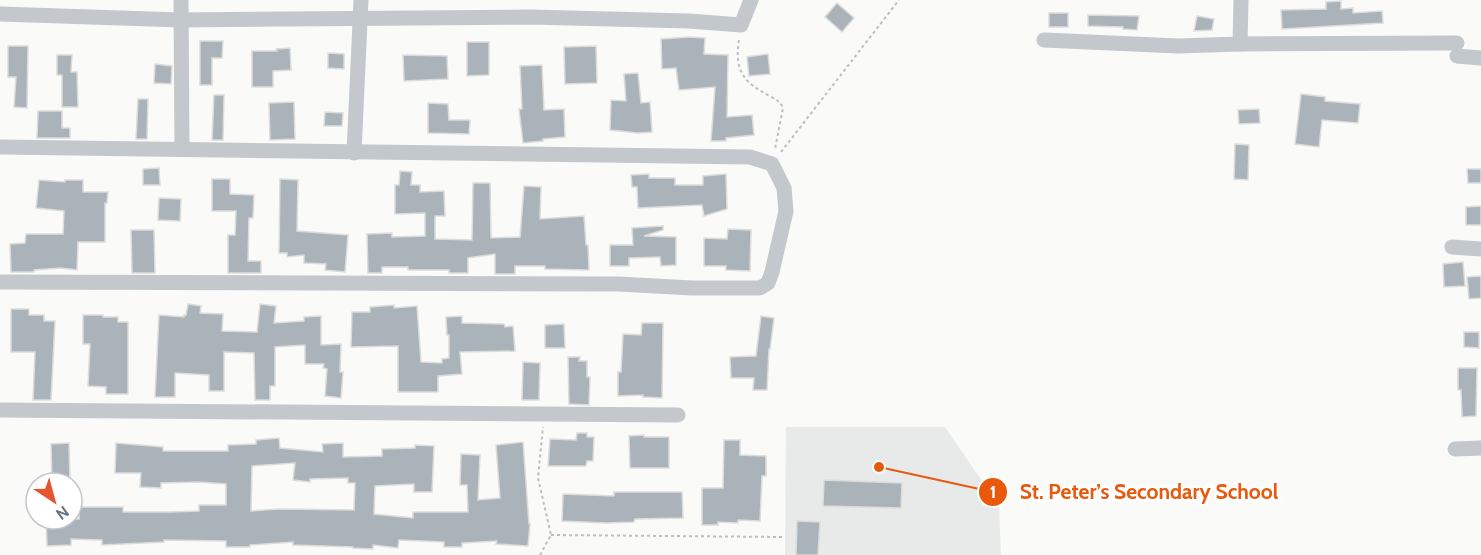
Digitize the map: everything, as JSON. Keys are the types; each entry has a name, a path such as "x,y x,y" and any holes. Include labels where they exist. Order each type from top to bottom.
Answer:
{"street":[{"path":"181,0 182,149"},
{"path":"354,153 361,0"},
{"path":"0,14 181,20 361,17 583,18 741,25 751,0"},
{"path":"1240,44 1241,0"},
{"path":"1044,40 1178,46 1240,44 1457,50 1481,58"},
{"path":"0,147 750,157 772,164 784,188 786,211 772,272 768,283 760,288 692,288 619,284 0,282"},
{"path":"1452,247 1481,249"},
{"path":"0,410 678,415"},
{"path":"1455,449 1481,448"}],"path":[{"path":"772,164 899,0"},
{"path":"741,25 738,45 739,70 748,83 781,102 783,108 772,164"},
{"path":"540,555 551,535 538,478 545,415"},
{"path":"551,535 784,537"}],"shaded area":[{"path":"786,427 945,427 999,506 1001,555 785,555"}],"building":[{"path":"1341,1 1341,9 1353,8 1353,13 1382,11 1383,23 1282,29 1281,10 1326,9 1326,2"},
{"path":"837,3 854,18 842,32 825,17"},
{"path":"1049,13 1068,13 1068,27 1049,27"},
{"path":"1088,15 1139,16 1137,30 1123,29 1123,27 1088,26"},
{"path":"1197,16 1214,19 1212,30 1194,31"},
{"path":"705,38 704,54 728,55 727,117 752,115 754,135 726,138 726,141 711,141 715,87 679,90 676,68 662,69 661,39"},
{"path":"200,41 223,41 222,58 212,58 212,85 200,85"},
{"path":"467,42 489,42 489,75 467,76"},
{"path":"8,46 28,46 27,108 14,107 16,77 8,77"},
{"path":"596,46 597,83 565,84 564,47"},
{"path":"290,48 291,70 273,71 273,87 252,87 252,51 277,51 276,49"},
{"path":"328,53 344,54 344,69 328,68"},
{"path":"768,54 770,74 749,76 747,57"},
{"path":"57,55 72,55 71,72 77,72 78,107 62,107 62,75 57,75"},
{"path":"403,55 447,56 448,79 404,81"},
{"path":"155,64 172,66 171,84 154,83"},
{"path":"542,65 544,110 564,109 565,137 523,143 519,109 522,109 520,66"},
{"path":"638,73 641,103 650,102 652,132 610,130 611,100 626,101 624,74"},
{"path":"1301,94 1325,97 1325,101 1360,104 1358,123 1322,120 1319,147 1295,144"},
{"path":"214,95 224,95 223,140 212,140"},
{"path":"138,99 148,99 147,139 136,139"},
{"path":"294,102 295,139 270,140 269,103"},
{"path":"428,103 448,104 449,120 470,120 469,134 428,133"},
{"path":"1259,109 1260,123 1239,124 1238,110"},
{"path":"38,111 62,111 62,128 70,128 70,138 37,138"},
{"path":"325,112 343,113 342,126 324,126"},
{"path":"1235,144 1249,145 1248,180 1234,179"},
{"path":"159,168 160,185 143,185 143,169"},
{"path":"1467,169 1481,169 1481,183 1468,183"},
{"path":"400,171 412,172 411,185 420,185 420,192 444,191 445,216 435,216 435,239 472,240 473,183 490,183 491,238 520,237 524,186 541,187 540,219 584,216 589,270 515,266 515,274 495,274 495,254 468,258 468,273 449,273 449,270 408,270 408,267 382,267 382,273 368,273 367,234 392,233 392,237 425,236 425,213 395,214 395,185 399,185"},
{"path":"649,174 649,178 675,178 675,185 703,185 703,176 726,174 727,209 704,216 702,205 638,208 637,187 632,187 631,175"},
{"path":"212,179 230,179 230,194 254,195 253,218 249,218 248,261 261,261 261,273 228,273 228,235 235,235 236,211 212,211"},
{"path":"280,179 298,180 297,231 348,235 345,272 325,270 326,264 304,263 304,255 287,257 287,253 279,253"},
{"path":"39,180 65,182 65,180 83,180 83,192 108,192 107,203 105,203 105,242 78,242 77,270 61,268 34,270 34,272 11,272 10,244 25,243 26,234 63,234 64,211 36,208"},
{"path":"159,198 181,199 180,221 158,220"},
{"path":"1481,206 1481,225 1466,225 1466,207"},
{"path":"663,226 663,230 644,236 676,237 676,265 661,266 660,257 629,258 629,266 610,266 610,245 633,245 632,228"},
{"path":"728,229 751,230 750,271 726,270 726,266 704,266 704,238 727,239"},
{"path":"131,230 154,230 155,273 132,273"},
{"path":"1463,262 1465,286 1444,287 1443,264"},
{"path":"1481,276 1481,298 1469,299 1467,277"},
{"path":"188,304 201,306 200,313 223,314 222,331 257,332 260,304 276,306 274,323 304,321 304,317 321,316 321,345 341,344 340,372 343,372 341,398 325,396 327,369 323,368 324,364 305,364 305,345 275,347 275,386 270,386 270,400 255,400 254,353 224,352 224,391 209,391 209,375 175,373 175,397 155,397 159,315 184,317"},
{"path":"394,305 394,308 417,306 421,362 442,363 442,359 449,358 446,317 462,316 462,323 513,326 515,351 460,352 462,374 438,376 438,392 398,392 398,346 351,347 352,312 370,312 370,307"},
{"path":"11,309 29,309 29,315 44,315 44,321 55,321 51,400 33,400 35,352 11,352"},
{"path":"83,315 118,317 118,322 128,322 128,394 106,394 106,387 88,386 90,344 83,344"},
{"path":"761,316 774,318 769,349 767,390 753,390 754,378 731,378 730,357 756,356"},
{"path":"642,323 663,323 662,398 643,397 643,395 618,396 618,372 621,372 623,334 641,335"},
{"path":"564,324 565,348 545,348 545,325"},
{"path":"1464,332 1479,332 1479,348 1464,347"},
{"path":"568,357 580,357 579,361 587,361 587,377 590,377 589,405 569,404"},
{"path":"523,362 540,363 539,400 522,400"},
{"path":"1458,368 1477,368 1476,416 1462,417"},
{"path":"577,433 587,433 587,437 594,437 593,461 587,461 586,466 548,466 550,439 576,440"},
{"path":"644,435 644,437 669,437 669,468 630,468 629,436"},
{"path":"279,438 280,448 323,452 322,444 343,443 343,457 382,456 382,449 415,448 415,445 434,446 432,492 414,492 414,484 375,486 374,514 413,518 413,512 468,512 467,485 460,485 461,454 480,455 478,500 500,498 496,445 523,442 530,524 528,546 496,544 497,541 462,543 462,547 444,547 444,542 399,540 398,548 373,545 373,549 293,545 293,542 226,547 226,541 164,540 164,542 102,545 102,540 71,539 71,545 47,546 46,531 84,531 84,507 123,507 123,512 170,512 199,511 199,505 226,505 226,484 161,483 161,488 140,487 141,473 115,473 116,443 163,447 163,451 228,451 228,445 256,444 256,440","holes":["295,463 293,480 310,482 310,479 348,478 348,483 355,483 354,510 251,511 252,466"]},
{"path":"724,440 740,440 740,455 766,456 766,476 762,476 760,521 738,520 738,523 718,522 718,525 702,525 702,488 723,488"},
{"path":"69,443 70,471 52,471 51,444"},
{"path":"824,480 902,483 901,508 823,506"},
{"path":"614,492 682,492 683,518 635,519 634,522 606,523 562,521 563,494 614,496"},
{"path":"797,521 820,522 818,555 796,555"}],"place":[{"name":"St. Peter’s Secondary School","path":"879,467"}]}
